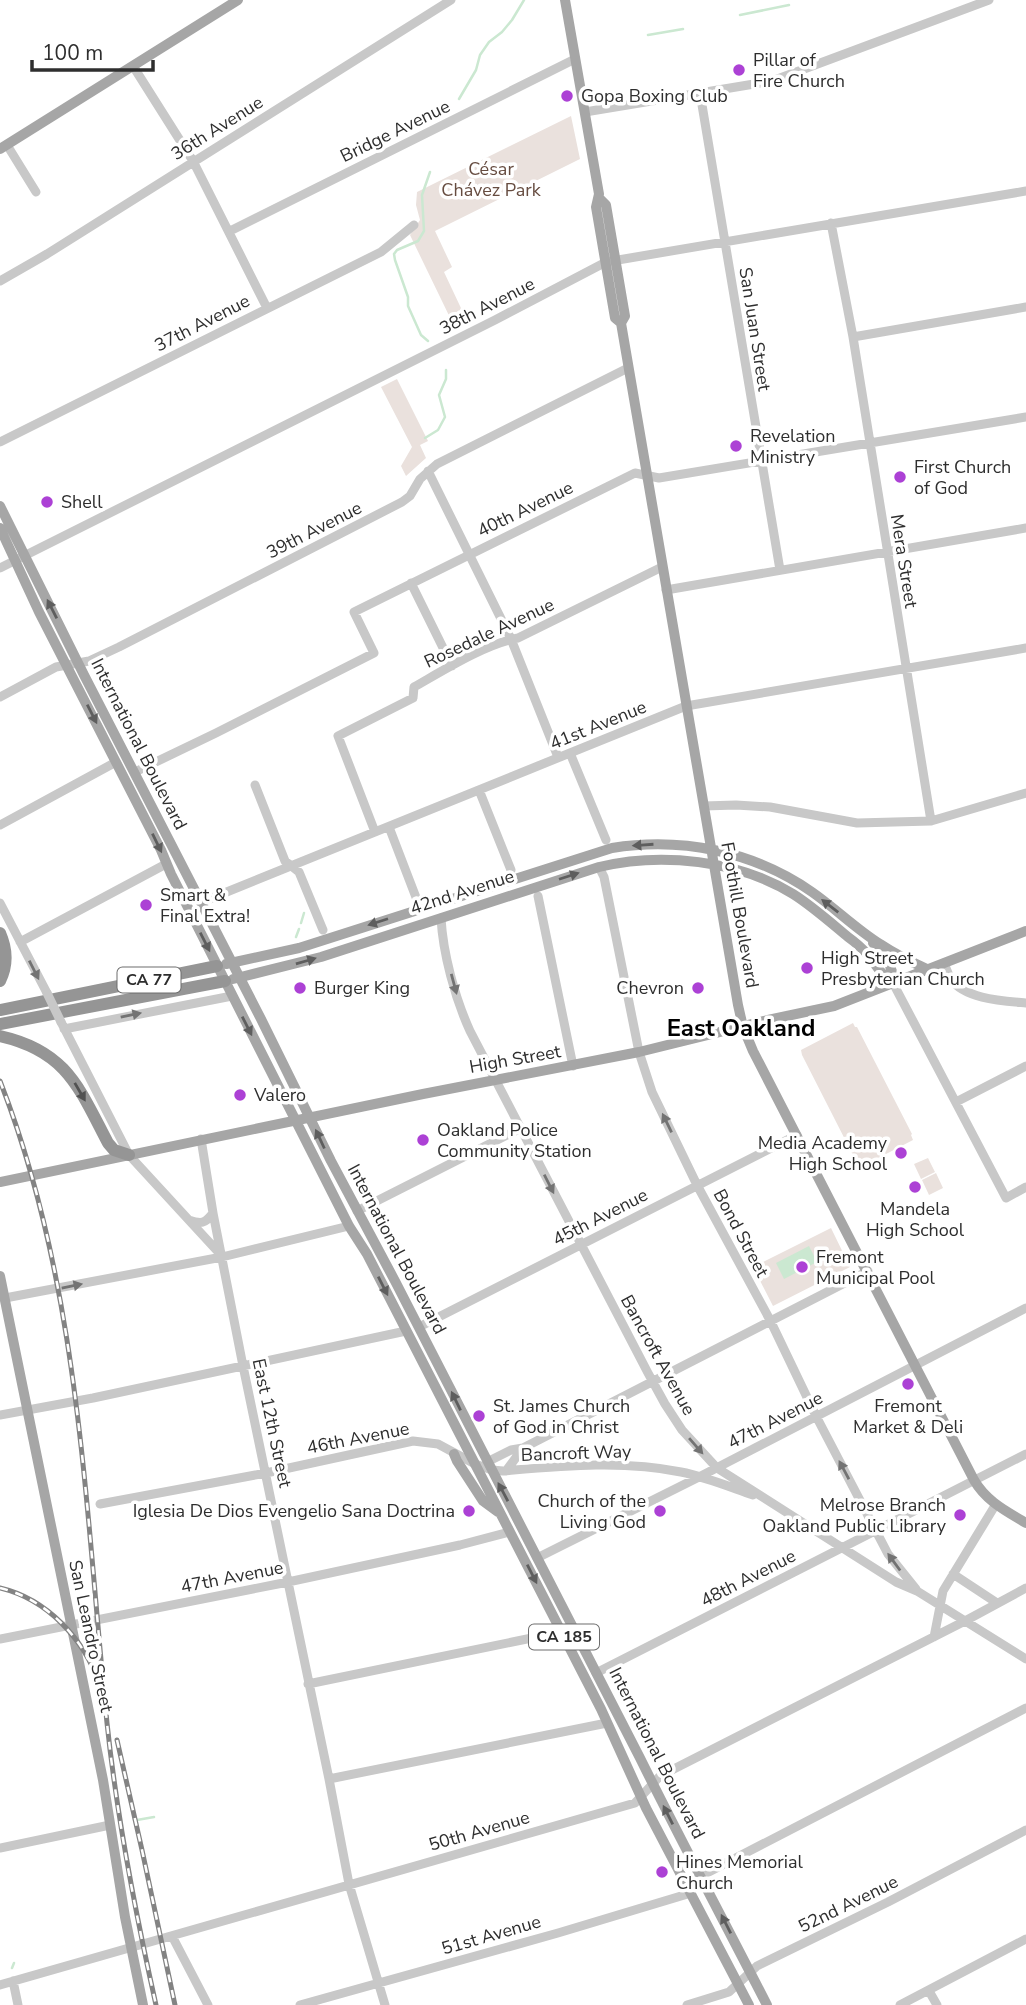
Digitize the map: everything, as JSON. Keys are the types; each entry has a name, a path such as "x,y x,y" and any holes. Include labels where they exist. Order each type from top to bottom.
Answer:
{"highway":[{"path":"0,933 6,957 0,981"},
{"name":"CA 77","path":"0,1010 217,966"},
{"name":"CA 77","path":"0,1024 225,981"},
{"path":"0,1036 32,1046 60,1065 76,1084 108,1143 114,1150 129,1155"}],"main road":[{"path":"3,147 238,0"},
{"name":"Foothill Boulevard","path":"565,0 599,198 596,207 610,261 615,318 621,323 743,1027 974,1480 983,1493 996,1504 1026,1523"},
{"name":"International Boulevard","path":"0,506 39,612 349,1226 367,1254 475,1464 749,2005"},
{"name":"International Boulevard","path":"0,528 20,558 135,772 357,1212 419,1327 683,1846 767,2005"},
{"name":"42nd Avenue","path":"232,963 299,948 573,859 612,848 650,844 711,849 751,861 811,891 858,928"},
{"path":"573,859 592,860 599,867"},
{"name":"42nd Avenue","path":"225,981 312,959 599,867 657,859 684,860 762,879 805,902 860,947 887,980 893,983"},
{"path":"441,918 445,909 474,899 487,887"},
{"path":"858,928 891,951 927,969"},
{"path":"858,928 886,960 894,978 893,983"},
{"name":"High Street","path":"0,1182 201,1139 573,1066 834,1006 1026,931"},
{"name":"CA 77","path":"217,966 232,963"},
{"name":"San Leandro Street","path":"0,1276 103,1780 130,1948 143,2005"},
{"path":"454,1454 484,1501 500,1514"}],"street":[{"name":"36th Avenue","path":"0,281 451,0"},
{"path":"585,113 772,81 989,0"},
{"name":"Bridge Avenue","path":"230,231 575,59"},
{"path":"133,66 193,161 267,308"},
{"name":"San Juan Street","path":"700,93 780,570"},
{"path":"3,147 36,192"},
{"name":"38th Avenue","path":"0,568 610,261 1026,191"},
{"name":"Mera Street","path":"831,223 853,337 931,821"},
{"name":"37th Avenue","path":"0,442 381,252 414,225"},
{"path":"853,337 1026,307"},
{"name":"39th Avenue","path":"0,697 56,667 89,661 119,647 402,502 437,464 628,368"},
{"name":"40th Avenue","path":"135,772 374,653 354,612 635,473 659,478 1026,417"},
{"path":"428,471 511,639 558,758"},
{"path":"666,590 1026,528"},
{"name":"Rosedale Avenue","path":"375,832 338,736 413,698 414,687 452,666 504,640 518,638 663,567"},
{"path":"411,583 452,666"},
{"name":"41st Avenue","path":"202,902 686,706 1026,648"},
{"path":"570,753 606,840"},
{"path":"0,825 116,762"},
{"path":"254,785 285,861 299,872 323,930"},
{"path":"479,790 511,870"},
{"path":"704,806 770,807 857,823 931,821 1026,793"},
{"path":"389,827 416,900"},
{"path":"20,942 166,864"},
{"name":"Bond Street","path":"599,867 604,877 639,1052 652,1092 697,1185 770,1320 816,1416 888,1554 917,1591"},
{"path":"538,896 573,1066"},
{"path":"0,903 129,1155 222,1256"},
{"name":"Bancroft Avenue","path":"441,918 450,970 460,1005 580,1245 653,1382 682,1430 717,1468 1026,1659"},
{"path":"944,963 951,979 964,990 996,1000 1026,1003"},
{"path":"893,983 1006,1198 1026,1187"},
{"path":"63,1025 232,996"},
{"path":"956,1102 1026,1066"},
{"path":"357,1212 521,1128"},
{"name":"45th Avenue","path":"419,1327 797,1135"},
{"name":"East 12th Street","path":"201,1139 243,1366 349,1884 385,2005"},
{"path":"187,1219 200,1224 207,1221 213,1213"},
{"path":"5,1298 222,1256 349,1226"},
{"path":"489,1466 510,1450 523,1448 867,1271"},
{"name":"47th Avenue","path":"537,1558 1026,1308"},
{"path":"0,1415 406,1331"},
{"name":"46th Avenue","path":"100,1504 266,1473 413,1441 438,1444 475,1464 506,1471"},
{"path":"506,1471 523,1448"},
{"name":"48th Avenue","path":"596,1673 1026,1454"},
{"name":"Bancroft Way","path":"506,1471 603,1465 660,1469 683,1472 769,1500"},
{"path":"934,1637 943,1591 996,1504"},
{"name":"47th Avenue","path":"0,1639 288,1582 509,1532"},
{"path":"953,1574 997,1603"},
{"name":"50th Avenue","path":"0,1985 635,1802 660,1776 1026,1588"},
{"path":"308,1684 561,1632"},
{"path":"701,1876 1026,1708"},
{"path":"329,1779 607,1723"},
{"path":"0,1848 110,1825"},
{"name":"52nd Avenue","path":"687,2005 729,1992 757,1966 1026,1830"},
{"name":"51st Avenue","path":"300,2005 691,1893"},
{"path":"172,1936 208,2005"},
{"path":"900,2005 1026,1939"},
{"path":"13,1981 18,2005"},
{"path":"929,1991 937,2005"}],"green space":[{"name":"César Chávez Park","path":"571,116 580,159 435,231 452,267 444,272 468,323 456,330 410,235 420,220 416,205 417,192"},
{"path":"397,379 428,441 420,445 426,458 406,476 401,466 412,447 381,387"},
{"path":"853,1023 913,1140 861,1167 801,1050"},
{"path":"928,1158 935,1172 921,1179 914,1164"},
{"path":"936,1173 943,1188 929,1195 922,1180"},
{"name":"Fremont Municipal Pool","path":"831,1228 850,1267 773,1306 753,1267"}],"shaded area":[{"path":"809,1246 817,1262 784,1279 776,1263"}],"waterway":[{"path":"459,99 476,70 480,55 489,42 512,20 524,0"},
{"path":"740,15 789,5"},
{"path":"648,35 683,29"},
{"path":"428,341 421,335 408,306 408,297 394,254 418,241 424,231 422,195 430,172"},
{"path":"425,438 438,430 445,417 439,395 446,379 446,370"},
{"path":"301,923 304,913"},
{"path":"296,937 299,929"},
{"path":"137,1820 154,1817"},
{"path":"12,1968 14,1963"}],"railway":[{"path":"0,1081 27,1159 47,1237 63,1317 85,1479 111,1759 127,1864 156,2005"},
{"path":"0,1588 33,1601 61,1623 84,1651 99,1683"},
{"path":"117,1740 175,2005"}],"place":[{"name":"Pillar of Fire Church","path":"739,70"},
{"name":"Gopa Boxing Club","path":"567,96"},
{"name":"Revelation Ministry","path":"736,446"},
{"name":"First Church of God","path":"900,477"},
{"name":"Shell","path":"47,502"},
{"name":"Smart & Final Extra!","path":"146,905"},
{"name":"High Street Presbyterian Church","path":"807,968"},
{"name":"Burger King","path":"300,988"},
{"name":"Chevron","path":"698,988"},
{"name":"Valero","path":"240,1095"},
{"name":"Oakland Police Community Station","path":"423,1140"},
{"name":"Media Academy High School","path":"901,1153"},
{"name":"Mandela High School","path":"915,1187"},
{"name":"Fremont Municipal Pool","path":"802,1267"},
{"name":"Fremont Market & Deli","path":"908,1384"},
{"name":"St. James Church of God in Christ","path":"479,1416"},
{"name":"Iglesia De Dios Evengelio Sana Doctrina","path":"469,1511"},
{"name":"Church of the Living God","path":"660,1511"},
{"name":"Melrose Branch Oakland Public Library","path":"960,1515"},
{"name":"Hines Memorial Church","path":"662,1872"}],"district":[{"name":"East Oakland","path":"741,1028"}]}
